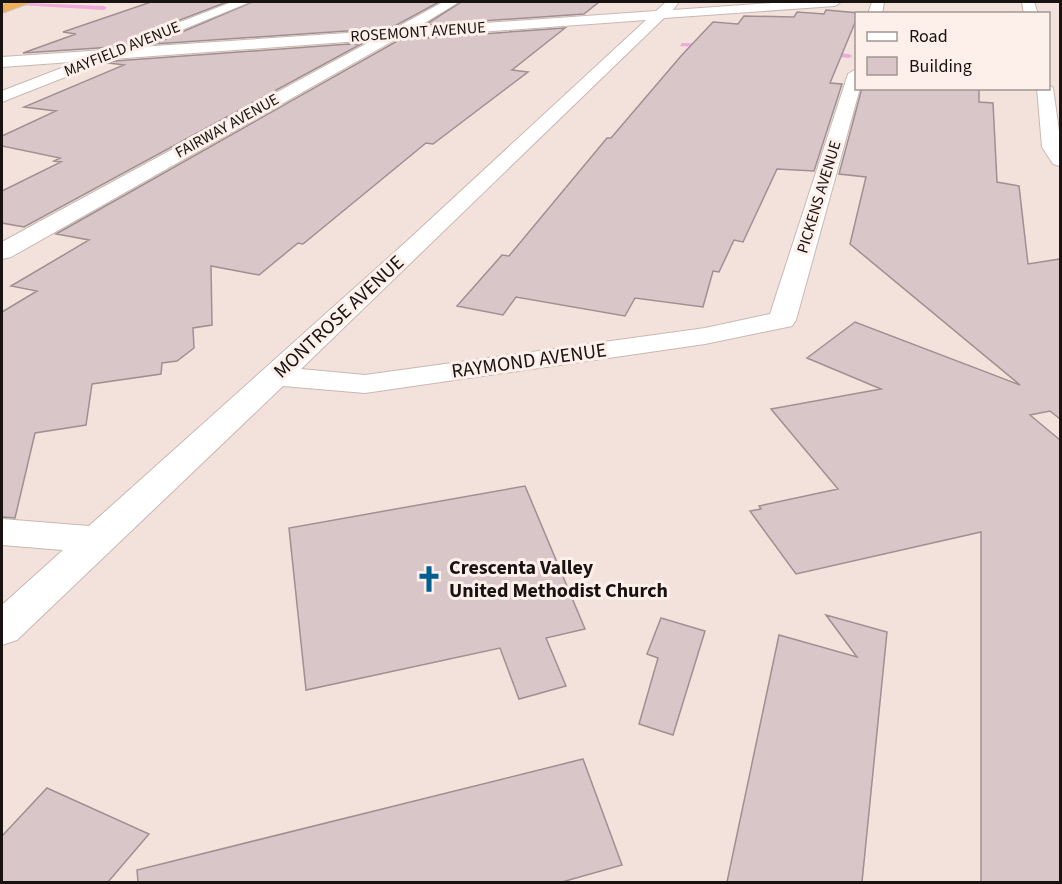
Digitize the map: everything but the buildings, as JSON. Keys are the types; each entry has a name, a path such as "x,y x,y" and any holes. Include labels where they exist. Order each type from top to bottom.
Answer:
{"highway":[{"path":"2,9 25,2"}],"street":[{"name":"MAYFIELD AVENUE","path":"2,97 243,2"},
{"name":"FAIRWAY AVENUE","path":"2,252 452,2"},
{"name":"MONTROSE AVENUE","path":"2,629 673,2"},
{"name":"ROSEMONT AVENUE","path":"2,62 835,2"},
{"name":"PICKENS AVENUE","path":"782,320 855,77"},
{"path":"1045,90 1052,147 1060,160"},
{"name":"RAYMOND AVENUE","path":"275,376 365,384 705,336 782,320"},
{"path":"2,532 97,540"}],"waterway":[{"path":"2,2 104,8"},
{"path":"682,45 709,46"},
{"path":"824,54 849,56"}],"place":[{"name":"Crescenta Valley United Methodist Church","path":"429,579"}]}
